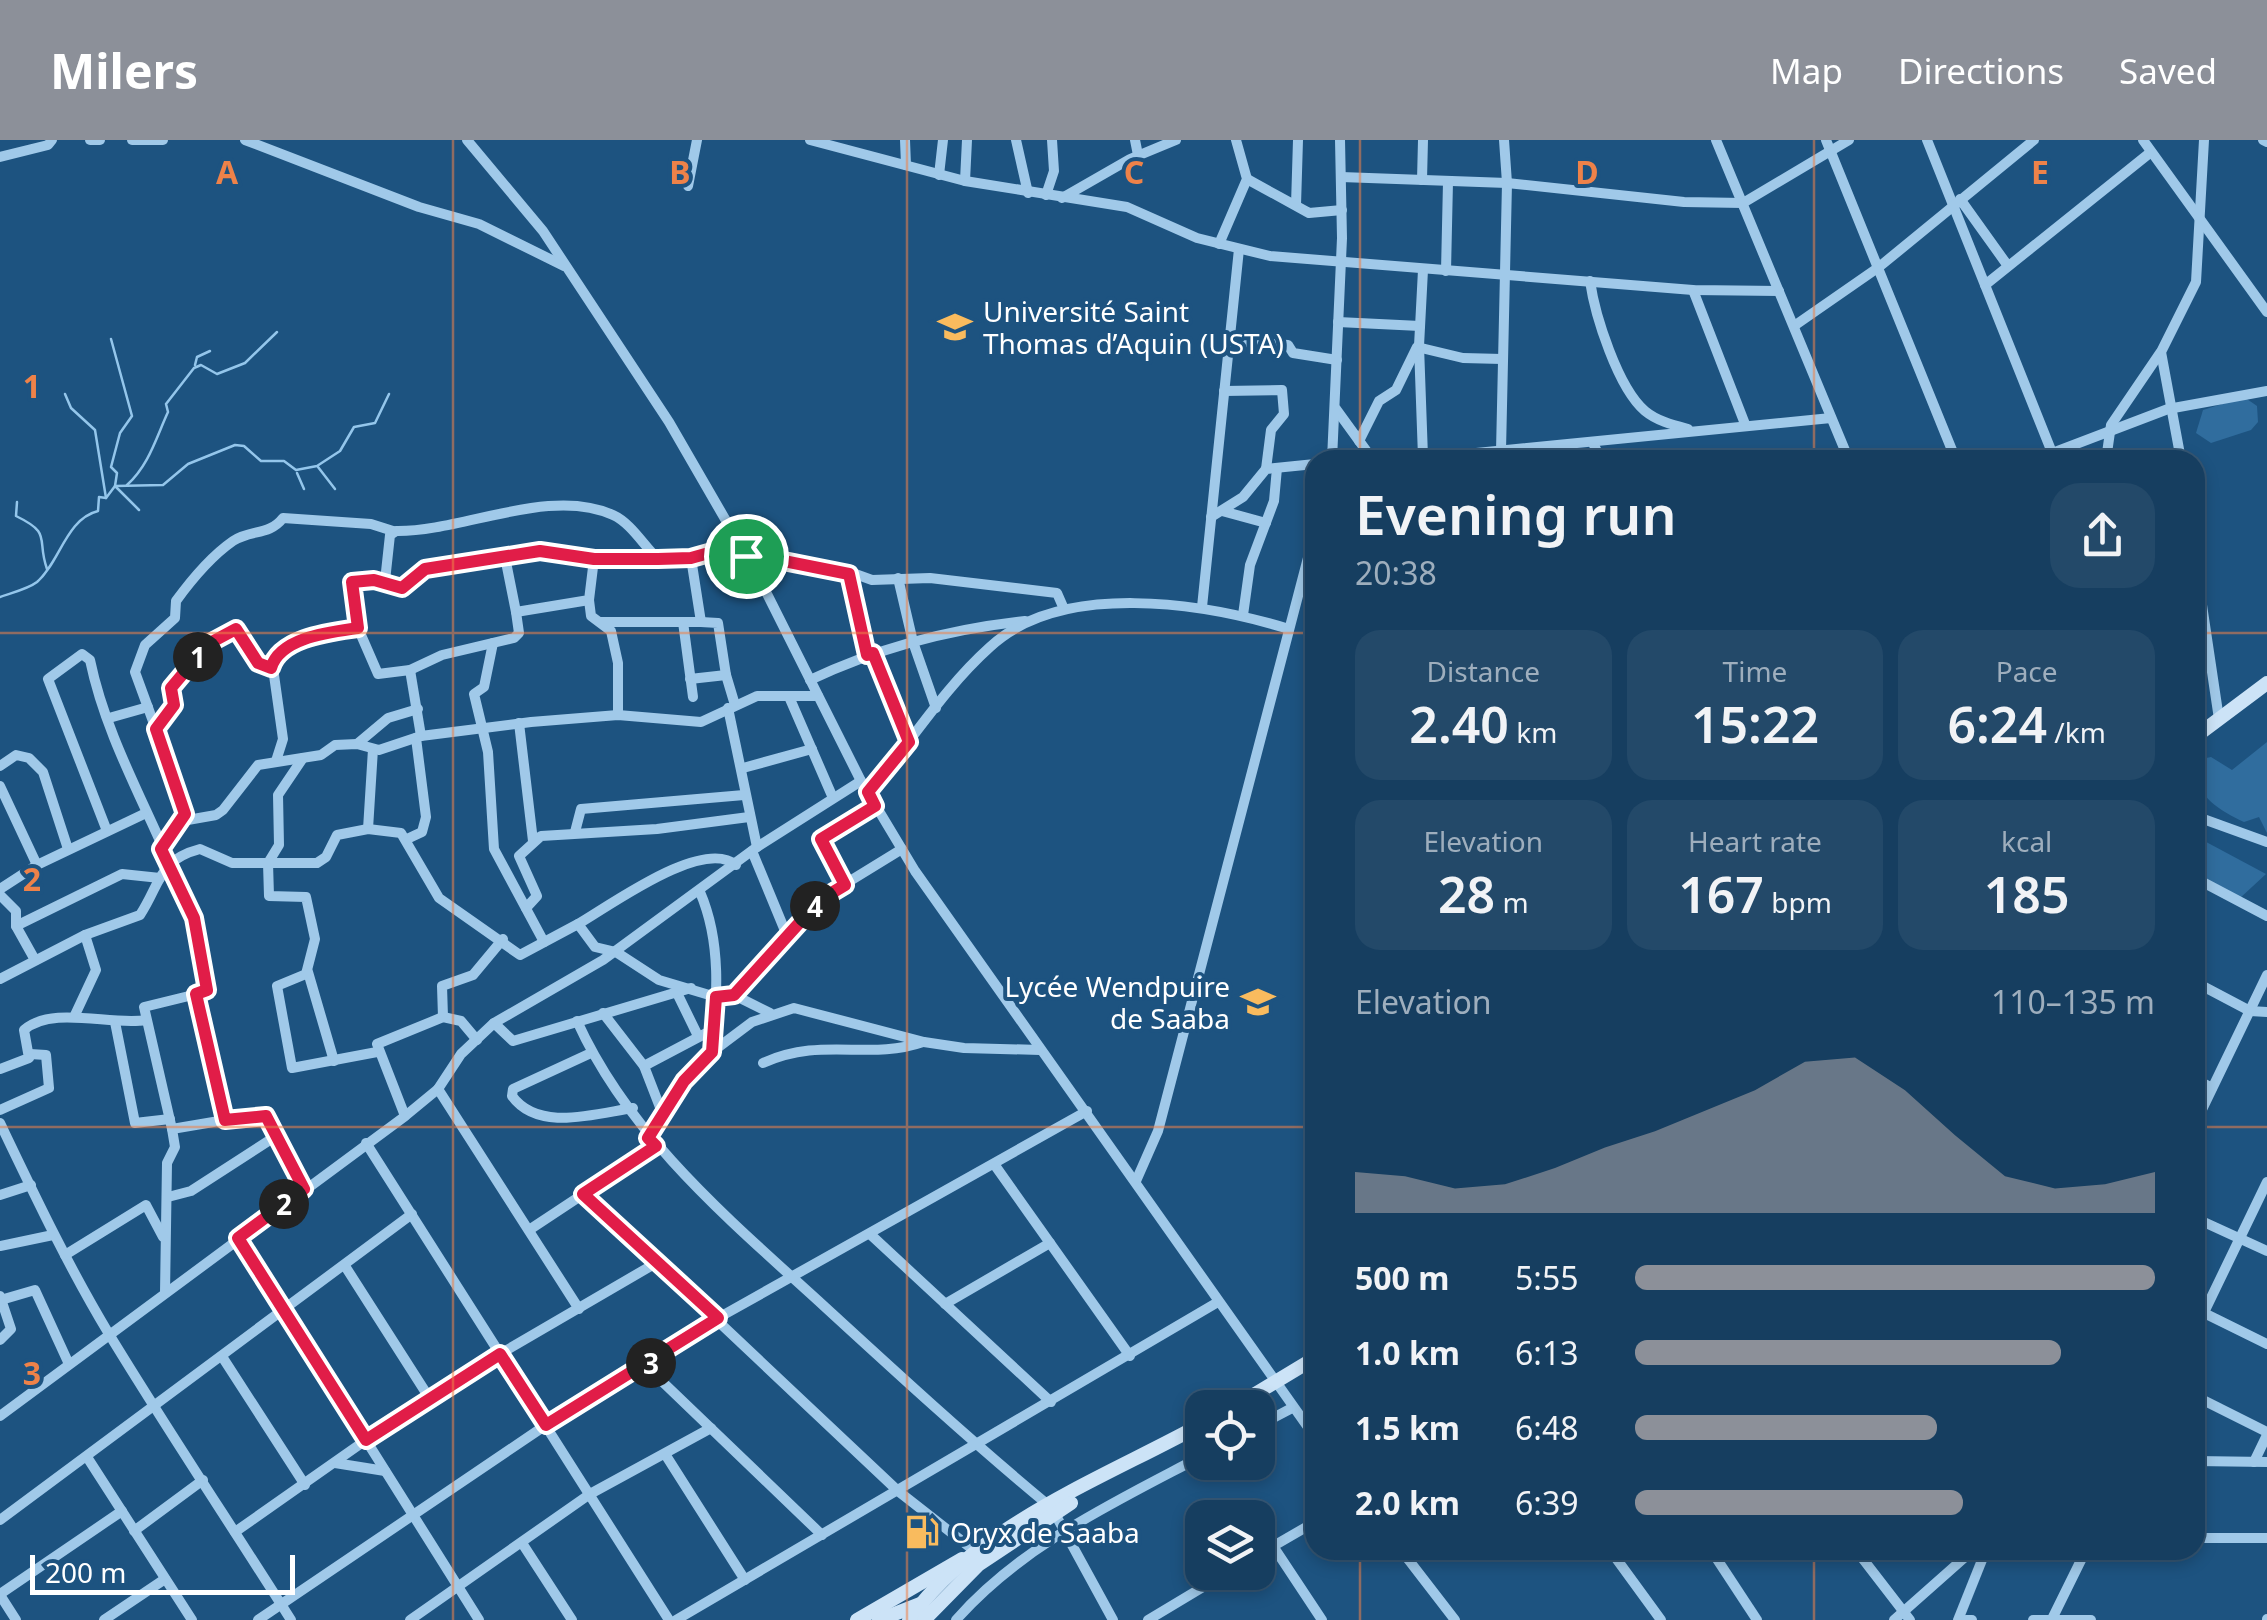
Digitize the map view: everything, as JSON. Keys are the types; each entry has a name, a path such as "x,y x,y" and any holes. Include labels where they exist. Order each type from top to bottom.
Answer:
{"street":[{"path":"0,157 48,145 52,140"},
{"path":"90,140 100,140"},
{"path":"132,140 163,140"},
{"path":"245,140 419,207 480,224 570,270"},
{"path":"466,140 570,270 670,422 746,556 861,781 902,848 1305,1424"},
{"path":"688,186 697,140"},
{"path":"810,140 965,181 1127,207 1220,244 1270,256 1340,258 1423,270 1693,290 1779,292"},
{"path":"905,140 906,165"},
{"path":"939,174 943,140"},
{"path":"965,181 968,140"},
{"path":"1016,140 1028,193"},
{"path":"1046,195 1054,171 1052,140"},
{"path":"1135,140 1138,156"},
{"path":"1220,244 1247,180 1236,140"},
{"path":"1296,205 1298,140"},
{"path":"1333,450 1342,210 1340,140"},
{"path":"1422,180 1423,140"},
{"path":"1501,450 1507,183 1504,140"},
{"path":"1716,140 1845,450"},
{"path":"1340,177 1507,183 1684,202 1743,203 1828,146 1849,140"},
{"path":"1927,140 1956,202 2051,450"},
{"path":"1794,326 1879,267 2034,140"},
{"path":"2143,140 2267,312"},
{"path":"2107,450 2114,420 2161,352 2196,282 2204,140"},
{"path":"1061,198 1170,141"},
{"path":"1828,146 1952,450"},
{"path":"1985,284 2151,152"},
{"path":"1247,180 1313,214 1342,210"},
{"path":"1446,271 1448,182"},
{"path":"1956,202 2008,266"},
{"path":"1202,607 1216,514 1224,392 1240,249"},
{"path":"1423,270 1419,346 1424,450"},
{"path":"1590,282 1602,328 1628,392 1648,414 1694,431"},
{"path":"1693,290 1745,424"},
{"path":"1338,322 1420,326"},
{"path":"1230,341 1288,345 1300,354 1337,360"},
{"path":"1419,346 1463,358 1502,360"},
{"path":"1359,440 1379,402 1398,386 1419,346"},
{"path":"2161,352 2168,410 2179,450"},
{"path":"1224,392 1282,390 1284,414 1271,430 1266,524 1250,566 1242,615"},
{"path":"2067,450 2168,410 2267,391"},
{"path":"1336,408 1366,450"},
{"path":"1512,450 1831,418"},
{"path":"1593,443 1596,450"},
{"path":"1216,514 1246,494 1271,469 1305,465"},
{"path":"161,849 182,820 184,806 135,672 145,645 174,621 176,601 237,538 271,530 288,517 372,524 393,531 518,510 580,509 616,516 658,559"},
{"path":"1216,514 1266,524"},
{"path":"385,581 393,531"},
{"path":"505,557 517,636 424,660 410,670 378,674 358,628 350,584 385,581 402,588 425,569 540,551 594,559 658,559 691,558 723,549 746,556 836,568 872,580 898,578 1057,593 1064,609"},
{"path":"691,558 701,622"},
{"path":"594,559 590,616 611,630 618,715"},
{"path":"849,574 870,654 909,742"},
{"path":"898,578 913,642 936,708"},
{"path":"1136,1181 1158,1131 1305,578"},
{"path":"516,612 589,600"},
{"path":"810,680 870,654 1026,621 1064,609 1139,604 1202,607 1289,629"},
{"path":"600,622 622,619 718,623 754,849 788,938"},
{"path":"868,792 991,645 1026,621"},
{"path":"683,622 693,697"},
{"path":"276,761 283,740 271,668 277,656 312,636 358,628"},
{"path":"156,729 174,705 171,688 208,644 236,629 258,663 271,668"},
{"path":"2205,637 2219,719"},
{"path":"492,643 484,687 474,694 488,752 494,849 544,942"},
{"path":"107,831 49,676 78,656 88,655 144,814 200,939 207,990 146,1004 146,1020 175,1148 167,1163 166,1293"},
{"path":"408,838 422,832 426,817 418,708 410,670"},
{"path":"690,679 726,675"},
{"path":"2205,730 2267,684"},
{"path":"182,820 216,815 258,765 321,755 335,745 357,744 374,749 418,737 618,715 700,722 732,706 774,693 790,699 834,798"},
{"path":"790,699 802,693 818,696"},
{"path":"108,718 148,707"},
{"path":"357,744 388,718 418,708"},
{"path":"519,723 533,841"},
{"path":"368,829 374,749"},
{"path":"742,768 812,749"},
{"path":"0,766 16,755 36,763 43,772 68,848"},
{"path":"303,757 278,795 279,845 268,863 270,897 303,897 309,902 315,940 308,972 334,1060"},
{"path":"0,1416 405,1116 438,1089 461,1054 494,1023 616,952 754,849 861,781"},
{"path":"0,786 36,865"},
{"path":"575,832 579,812 600,805 744,795"},
{"path":"845,885 821,839 875,806"},
{"path":"34,960 16,926 16,911 0,892 36,865 144,814"},
{"path":"526,908 537,896 519,856 533,841 575,832 657,829 750,817"},
{"path":"2205,820 2267,842"},
{"path":"0,979 85,934 140,915 168,862 200,849 232,863 317,863 326,858 337,836 368,829 397,830 408,838 439,898 523,956 681,864 718,856 736,866"},
{"path":"734,995 820,900 902,848"},
{"path":"16,926 122,874 160,878"},
{"path":"2205,883 2267,916"},
{"path":"700,892 714,938 716,997 712,1052"},
{"path":"578,924 595,947 616,952 659,980 716,997 734,995 770,1013"},
{"path":"74,1018 96,970 85,934"},
{"path":"443,1018 442,986 473,975 502,939"},
{"path":"308,972 277,986 292,1068 377,1052"},
{"path":"2205,1103 2267,974"},
{"path":"2205,987 2250,1011 2267,1012"},
{"path":"494,1023 513,1041 603,1013 633,1009 692,988"},
{"path":"677,993 698,1036"},
{"path":"196,994 225,1120"},
{"path":"528,1230 652,1142 684,1081 712,1052 770,1013 808,1009 924,1042 981,1050 1040,1050"},
{"path":"603,1013 644,1066 664,1115"},
{"path":"30,1054 24,1028 74,1018 146,1020"},
{"path":"405,1116 377,1052 379,1042 443,1018 461,1021 476,1040"},
{"path":"115,1022 134,1123 266,1116 304,1189"},
{"path":"577,1022 592,1053 633,1108 652,1142 794,1279 1050,1508 1113,1620"},
{"path":"644,1066 714,1029"},
{"path":"764,1063 804,1048 900,1050 924,1042"},
{"path":"0,1070 30,1054 45,1053 49,1088 0,1110"},
{"path":"592,1053 513,1089 512,1096 527,1113 558,1117 633,1108"},
{"path":"2205,1084 2212,1088"},
{"path":"438,1089 578,1308"},
{"path":"258,1620 546,1425 718,1318 794,1279 1087,1111"},
{"path":"0,1123 54,1235 108,1333 291,1620"},
{"path":"168,1197 191,1191 276,1136"},
{"path":"366,1143 673,1620 1218,1302"},
{"path":"994,1164 1130,1356"},
{"path":"2205,1312 2267,1182"},
{"path":"0,1195 32,1185"},
{"path":"583,1194 898,1491 976,1552"},
{"path":"65,1255 146,1205 166,1244"},
{"path":"0,1520 412,1214"},
{"path":"2205,1223 2267,1251"},
{"path":"871,1234 1050,1402"},
{"path":"0,1246 54,1235"},
{"path":"238,1238 479,1620"},
{"path":"945,1304 1050,1243"},
{"path":"236,1532 366,1440 500,1354 656,1263"},
{"path":"345,1266 430,1399"},
{"path":"0,1340 12,1329 0,1298 35,1290 68,1362"},
{"path":"2205,1314 2267,1344"},
{"path":"222,1358 304,1485"},
{"path":"646,1366 822,1535"},
{"path":"1272,1390 1305,1366"},
{"path":"1270,1390 1305,1373"},
{"path":"2205,1401 2267,1433 2254,1462"},
{"path":"1275,1417 1292,1408"},
{"path":"410,1620 590,1494 712,1428"},
{"path":"857,1620 1050,1508 1185,1436"},
{"path":"665,1454 745,1580"},
{"path":"86,1457 192,1620"},
{"path":"2205,1461 2267,1462"},
{"path":"335,1463 385,1471"},
{"path":"956,1620 996,1578 1064,1532 1185,1465"},
{"path":"134,1531 203,1480"},
{"path":"909,1620 1050,1508"},
{"path":"16,1620 0,1594 122,1511"},
{"path":"1275,1545 1305,1528"},
{"path":"2205,1538 2267,1538"},
{"path":"522,1543 572,1620"},
{"path":"1275,1549 1318,1618"},
{"path":"879,1620 925,1611 976,1552"},
{"path":"1409,1560 1455,1620"},
{"path":"1617,1560 1660,1620"},
{"path":"1718,1560 1757,1620"},
{"path":"1863,1560 1902,1618 1970,1560"},
{"path":"1958,1620 1977,1560"},
{"path":"2052,1619 2081,1560"},
{"path":"104,1620 165,1578"},
{"path":"1148,1620 1198,1590"},
{"path":"2033,1620 2091,1620"}],"shaded area":[{"path":"2244,397 2257,406 2258,422 2251,430 2211,443 2196,433 2203,410"},
{"path":"2267,742 2267,833 2259,817 2244,822 2205,795 2205,758 2211,757 2232,770"},
{"path":"2205,841 2266,874 2239,899 2205,881"}],"waterway":[{"path":"127,485 151,451 168,412 166,404 194,368 201,365 217,374 245,363 277,332"},
{"path":"111,339 132,416 120,433 111,467 117,473 115,486 139,510"},
{"path":"195,365 197,357 210,351"},
{"path":"65,394 71,408 95,430 106,498"},
{"path":"0,597 37,582 78,523 98,511 99,497 106,498 115,486 163,485 188,464 235,445 244,446 261,461 284,461 296,470 317,466 340,451 354,427 375,423 389,394"},
{"path":"318,467 335,489"},
{"path":"297,473 304,489"},
{"path":"17,502 16,516 39,533 47,569"}],"place":[{"name":"Université Saint Thomas d’Aquin (USTA)","path":"955,327"},
{"name":"Lycée Wendpuire de Saaba","path":"1258,1002"},
{"name":"Oryx de Saaba","path":"922,1532"}],"route":[{"path":"716,549 746,556 792,560 849,574 867,655 873,653 909,742 868,792 875,806 821,839 845,885 820,900 734,995 716,997 712,1052 684,1081 648,1138 656,1146 583,1194 718,1318 546,1425 500,1354 366,1440 238,1238 304,1189 266,1116 225,1120 196,994 207,990 200,939 187,901 161,849 185,814 156,729 174,705 171,688 208,644 236,629 258,663 271,668 277,656 312,636 358,628 352,582 385,581 389,587 402,588 425,569 540,551 584,554 594,559 691,558 716,549"}]}
